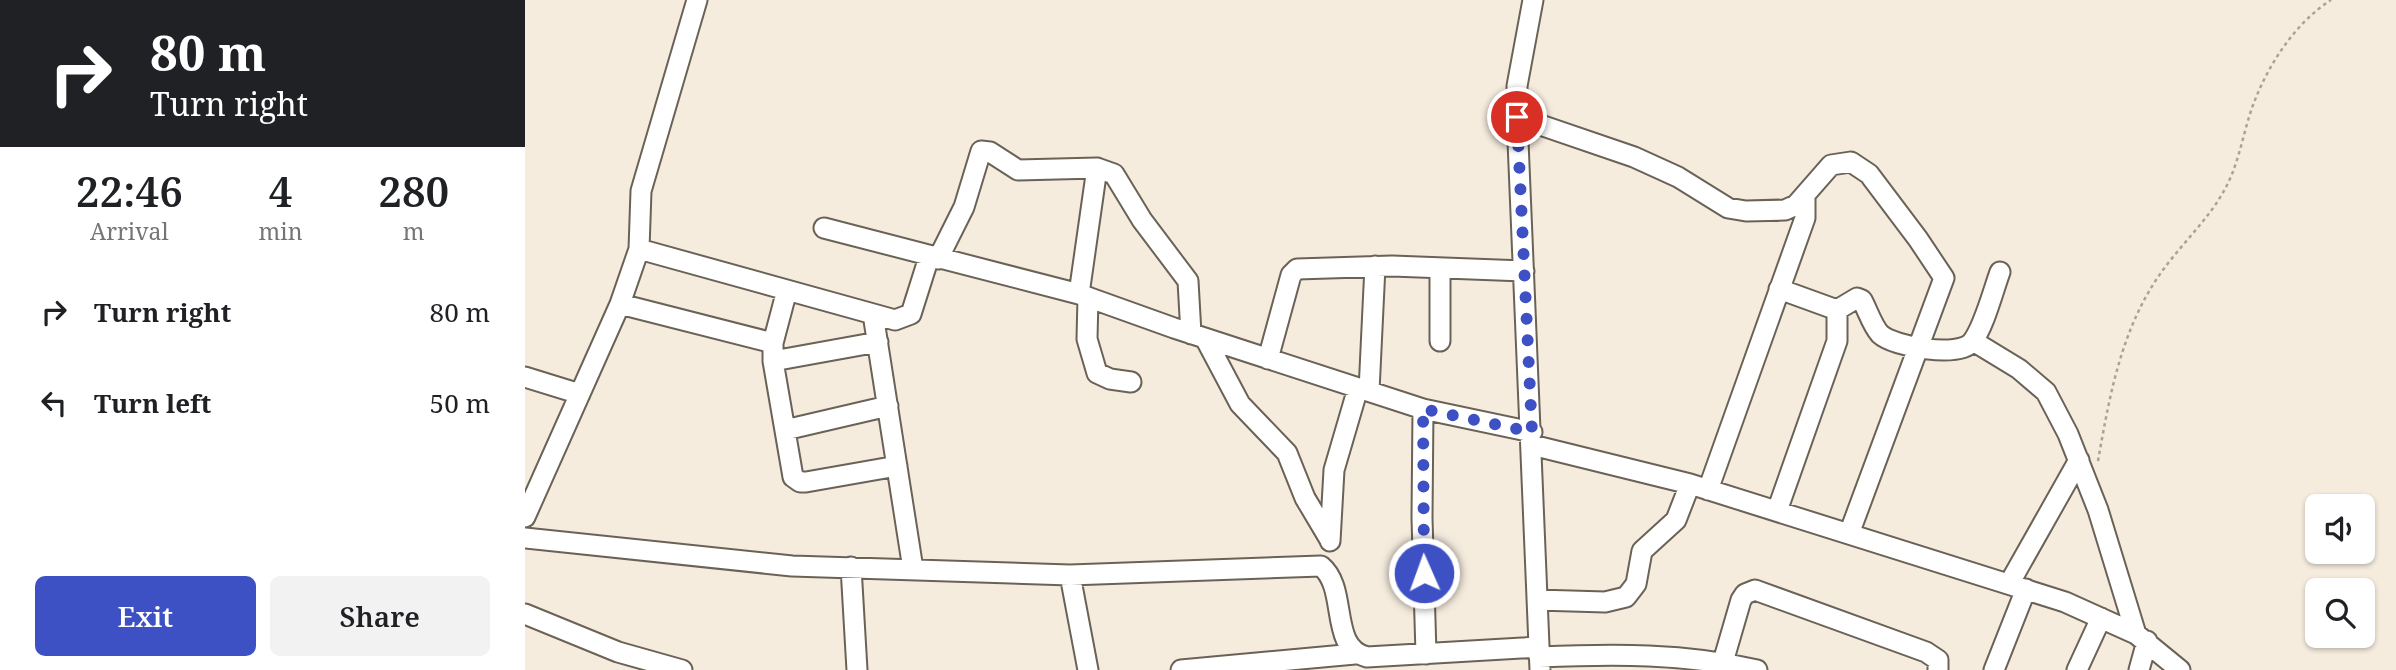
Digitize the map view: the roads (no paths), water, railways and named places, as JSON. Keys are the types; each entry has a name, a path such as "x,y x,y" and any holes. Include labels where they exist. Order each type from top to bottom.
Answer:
{"street":[{"path":"525,517 620,304 639,249 641,191 697,0"},
{"path":"1533,0 1517,86 1517,117 1539,658"},
{"path":"1517,117 1634,157 1678,177 1734,210 1785,210 1805,198 1831,165 1851,162 1869,174 1919,239 1944,278 1849,534"},
{"path":"639,249 895,320 911,314 933,258 964,207 981,151 990,152 1018,170 1097,168 1114,174 1121,180 1142,220 1181,268 1190,289 1198,336 1240,404 1287,453 1305,498 1330,540"},
{"path":"1097,168 1084,295 1087,339 1097,373 1102,377 1131,382"},
{"path":"1538,600 1605,602 1626,597 1636,584 1642,551 1676,520 1699,487 1780,289 1805,218 1805,198"},
{"path":"824,228 1084,295 1198,336 1423,409 1699,487 2018,586 2101,618 2142,638 2179,670"},
{"path":"1268,359 1291,275 1297,269 1375,266 1524,271"},
{"path":"1329,572 1334,470 1364,390 1375,266"},
{"path":"1440,268 1440,341"},
{"path":"1837,310 1857,298 1862,300 1881,334 1900,344 1917,348 1958,350 1973,341 2000,272"},
{"path":"1780,289 1837,310"},
{"path":"787,290 773,352 793,477 800,482 897,466"},
{"path":"620,304 773,352 878,342"},
{"path":"1777,512 1837,341 1837,310"},
{"path":"873,314 913,569"},
{"path":"1973,341 2019,369 2046,392 2088,464 2098,510 2142,638 2139,670"},
{"path":"525,377 580,394"},
{"path":"785,430 888,407"},
{"path":"1423,409 1422,519 1439,659"},
{"path":"1994,670 2018,586 2088,464"},
{"path":"525,538 792,566 1070,575 1226,571 1306,564 1321,566 1329,572 1335,584 1345,641 1363,660"},
{"path":"851,567 857,670"},
{"path":"1070,575 1088,670"},
{"path":"1719,665 1741,600 1745,594 1755,590 1926,652 1938,660 1938,670"},
{"path":"525,614 618,652 682,670"},
{"path":"2077,670 2101,618"},
{"path":"1191,670 1363,660 1539,658 1620,654 1757,670"}]}
